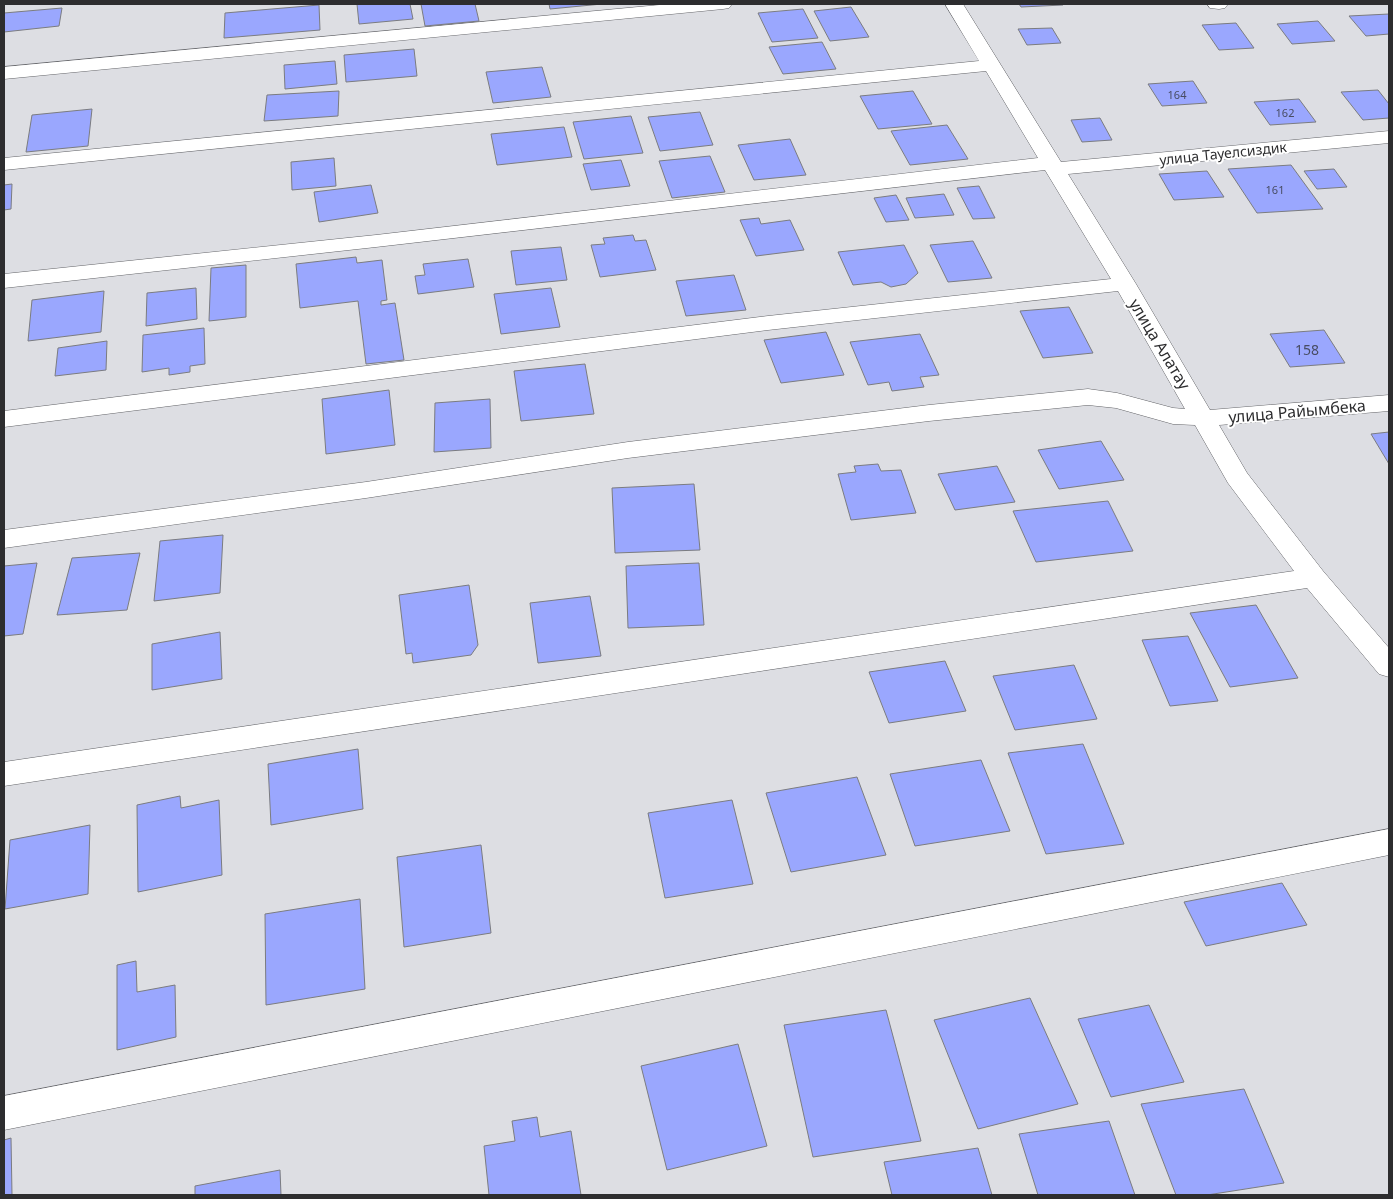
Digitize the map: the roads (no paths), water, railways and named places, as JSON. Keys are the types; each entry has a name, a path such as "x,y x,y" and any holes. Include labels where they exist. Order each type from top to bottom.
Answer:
{"street":[{"path":"4,73 723,4"},
{"name":"улица Алатау","path":"954,4 1125,284 1237,476 1313,578 1389,667"},
{"path":"4,164 991,64"},
{"name":"улица Тауелсиздик","path":"4,281 1054,166 1389,137"},
{"path":"4,419 768,323 1125,284"},
{"name":"улица Райымбека","path":"4,539 366,490 628,450 929,412 1088,396 1117,401 1173,416 1204,418 1389,403"},
{"path":"4,774 1313,578"},
{"path":"4,1113 1389,842"}]}
